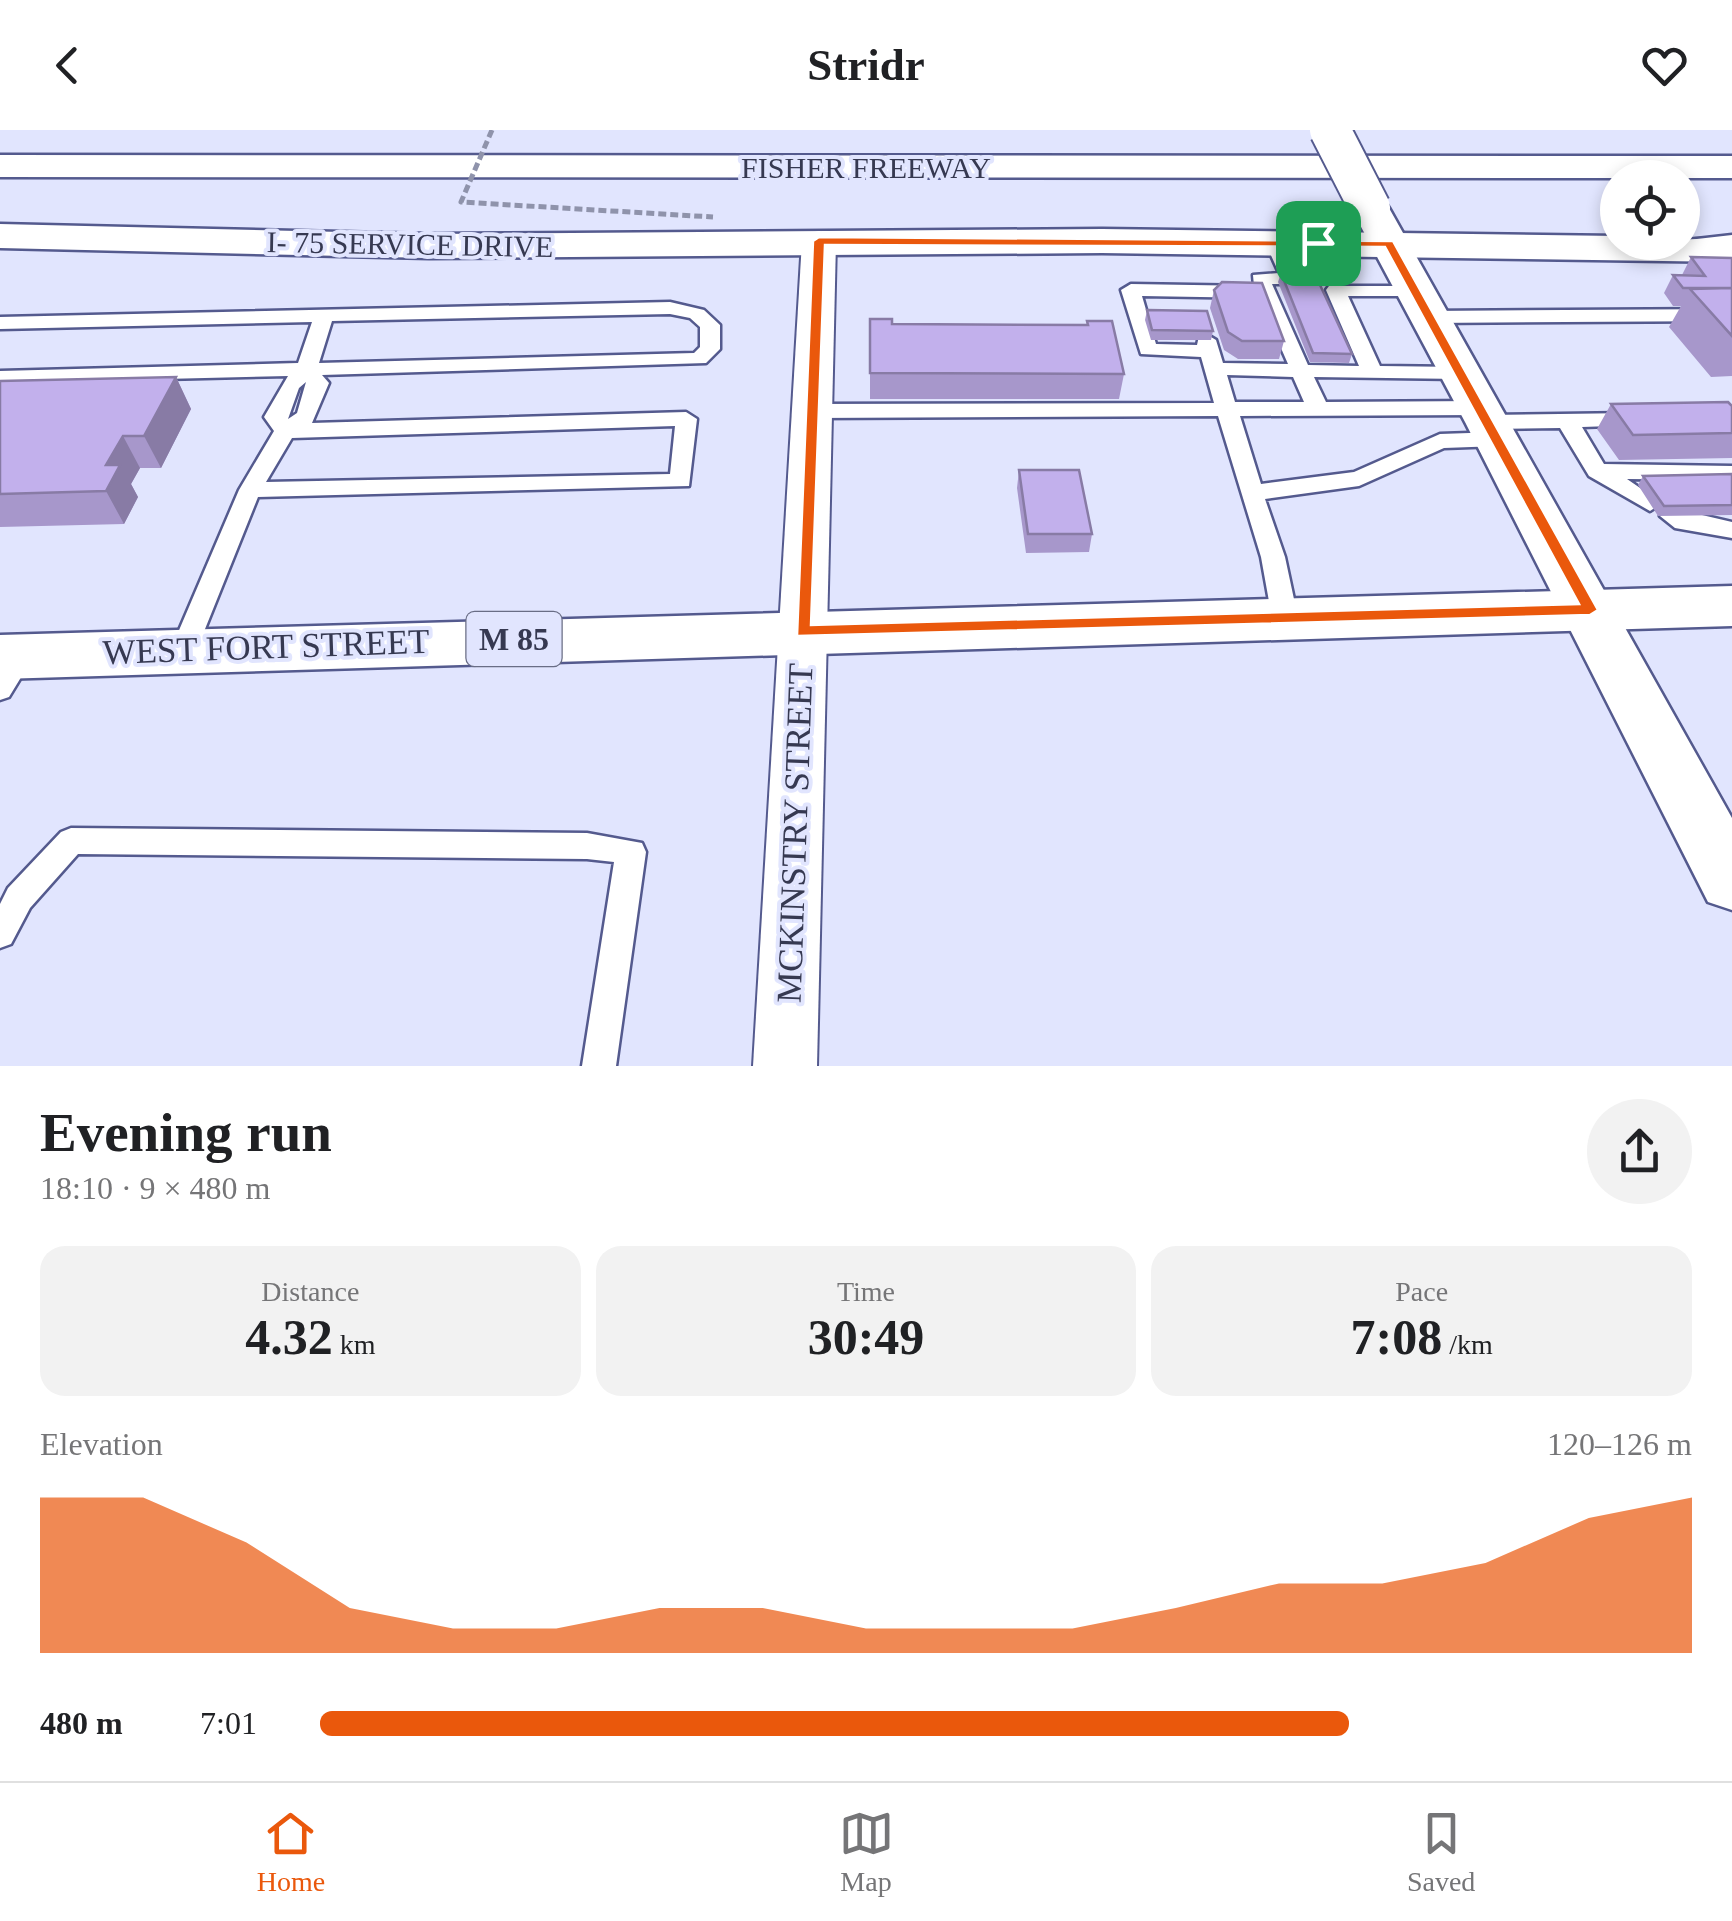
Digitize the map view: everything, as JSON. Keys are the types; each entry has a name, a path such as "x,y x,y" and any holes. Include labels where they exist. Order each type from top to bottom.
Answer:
{"main road":[{"path":"1330,130 1732,881"},
{"name":"FISHER FREEWAY","path":"0,166 1732,167"},
{"name":"I- 75 SERVICE DRIVE","path":"0,236 430,246 819,241 1274,242 1380,226 1722,248"},
{"name":"WEST FORT STREET","path":"7,667 184,649 1732,606"}],"street":[{"name":"MCKINSTRY STREET","path":"785,1066 819,241"}],"lane":[{"path":"1274,242 1330,304 1372,372"},
{"path":"1318,409 1283,315 1260,279 1330,304 1732,314"},
{"path":"1283,315 1131,290 1148,350 1181,345 1301,371 1372,372 1482,411"},
{"path":"0,323 670,308 698,314 710,325 710,349 699,358 0,377"},
{"path":"306,371 324,316"},
{"path":"1209,353 1273,557 1285,618"},
{"path":"184,649 250,490 285,431 307,417 319,383 306,371"},
{"path":"812,410 1318,409 1482,411 1567,421 1659,420"},
{"path":"1252,492 1359,479 1440,441 1482,411"},
{"path":"250,490 681,481 686,419 285,431"},
{"path":"1567,421 1597,471 1650,503"},
{"path":"1597,471 1671,479 1722,477"},
{"path":"1672,516 1682,522 1703,520 1732,530"},
{"path":"0,934 18,898 71,840 587,846 631,852 599,1066"}],"path":[{"path":"492,130 461,202 713,218"}],"building":[{"path":"1732,258 1732,288 1683,288 1673,275 1705,276 1693,260"},
{"path":"1314,272 1352,354 1313,353 1281,273"},
{"path":"1222,282 1262,283 1284,341 1242,341 1228,332 1214,290"},
{"path":"1732,288 1732,336 1690,289"},
{"path":"1147,310 1207,311 1213,331 1152,330"},
{"path":"870,319 892,319 892,324 1088,325 1087,321 1112,321 1124,374 870,373"},
{"path":"176,377 144,436 123,436 106,465 120,465 106,491 0,494 0,381"},
{"path":"1728,402 1732,406 1732,433 1633,435 1611,404"},
{"path":"1019,470 1079,470 1092,534 1028,534"},
{"path":"1732,474 1732,505 1664,506 1643,476"}],"route":[{"path":"819,241 1318,243 1389,244 1590,610 802,631 819,241"}]}
